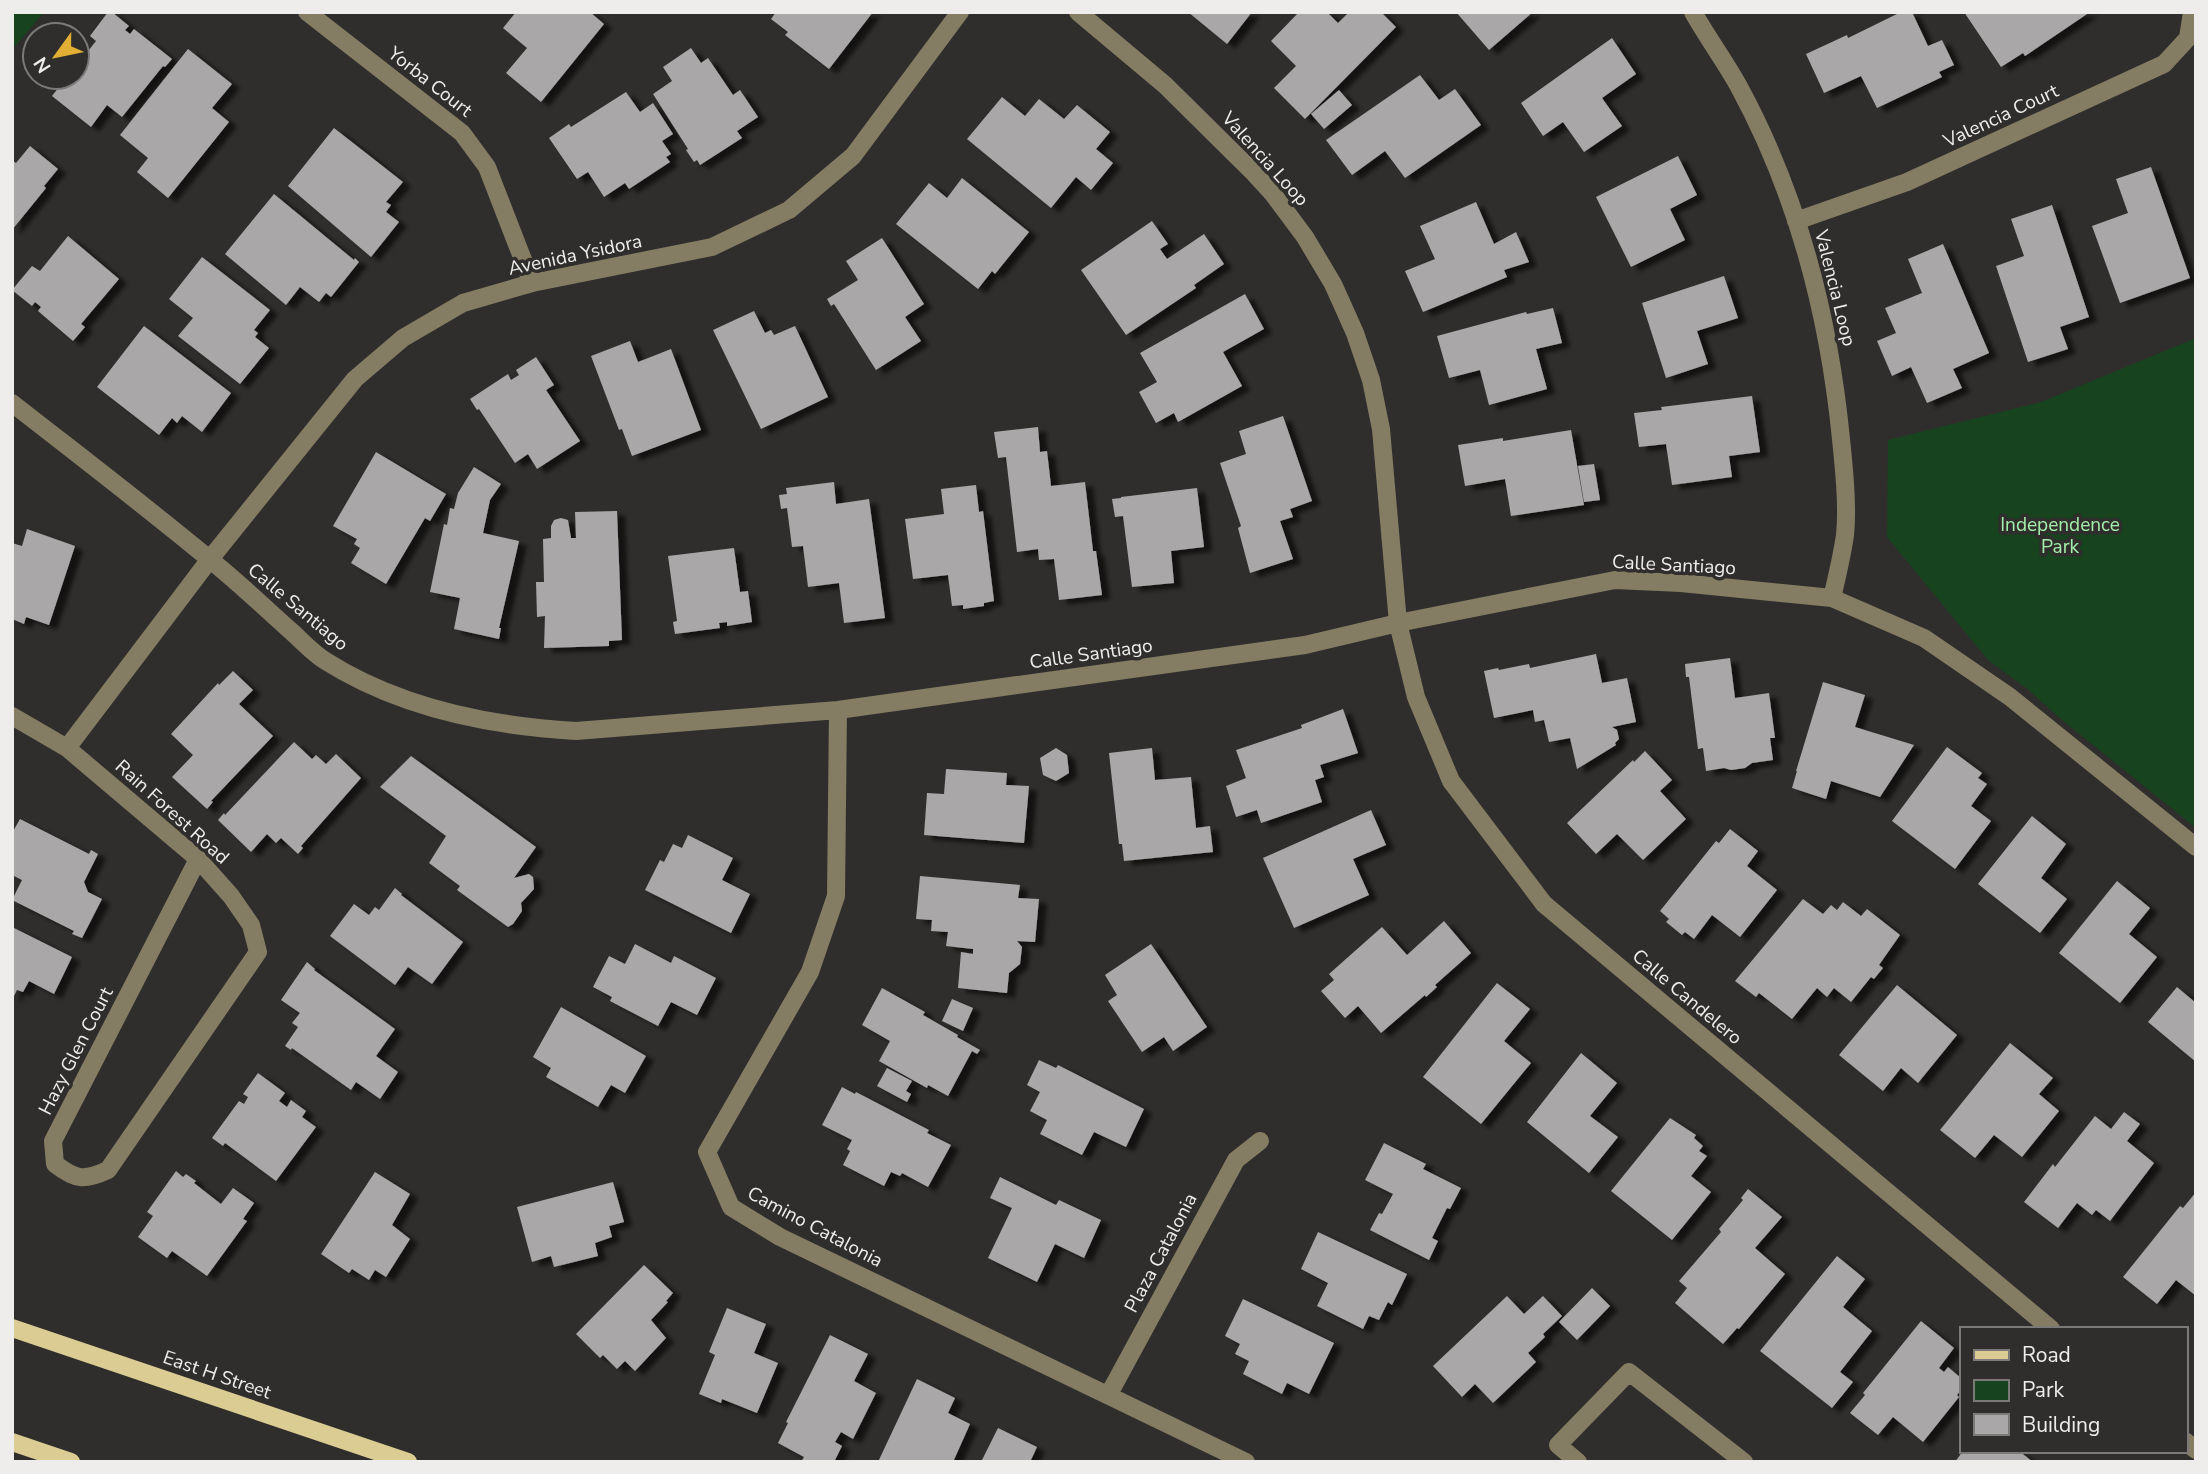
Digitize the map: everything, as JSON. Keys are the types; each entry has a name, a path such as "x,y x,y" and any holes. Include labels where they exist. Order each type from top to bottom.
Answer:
{"main road":[{"name":"East H Street","path":"12,1328 408,1462"},
{"path":"12,1442 71,1462"}],"street":[{"name":"Yorba Court","path":"307,12 462,133 487,167 532,283"},
{"name":"Avenida Ysidora","path":"210,559 355,379 403,338 463,303 532,283 712,247 789,210 853,156 960,12"},
{"name":"Valencia Loop","path":"1078,12 1165,85 1252,171 1305,237 1333,284 1371,380 1381,429 1398,622"},
{"name":"Valencia Loop","path":"1693,12 1738,84 1765,141 1810,264 1837,397 1844,465 1845,533 1832,597"},
{"name":"Valencia Court","path":"1796,221 1907,182 2164,64 2188,38 2192,12"},
{"name":"Calle Santiago","path":"12,403 210,559 322,659 362,681 404,698 448,713 490,722 533,729 576,731 838,710 1305,645 1398,622 1615,580 1681,583 1832,597 1924,638 2010,697 2196,847"},
{"path":"67,748 210,559"},
{"name":"Calle Candelero","path":"1398,622 1416,697 1451,781 1544,904 2049,1327"},
{"name":"Camino Catalonia","path":"838,710 836,896 810,972 708,1152 731,1207 780,1237 1246,1462"},
{"name":"Rain Forest Road","path":"12,716 67,748 198,859 231,896 251,925 258,952"},
{"name":"Hazy Glen Court","path":"198,859 53,1141 55,1164 71,1176 89,1178 108,1170 258,952"},
{"name":"Plaza Catalonia","path":"1109,1394 1236,1160 1261,1141"},
{"path":"1578,1462 1558,1445 1629,1372 1744,1462"}],"green space":[{"path":"12,12 44,12 36,21 21,21 21,39 12,50"},
{"name":"Independence Park","path":"2196,338 2196,828 1988,660 1887,537 1888,440 2041,402"}],"building":[{"path":"108,12 112,12 129,26 125,30 130,34 134,29 172,59 163,66 122,117 107,105 91,127 52,96 56,91 91,91 91,47 96,41 91,35"},
{"path":"516,12 590,12 604,24 541,102 506,73 527,48 503,28"},
{"path":"776,12 873,12 829,69 785,35 788,32 771,19"},
{"path":"1188,12 1252,12 1227,44"},
{"path":"1299,12 1327,12 1338,23 1349,12 1381,12 1396,27 1305,119 1274,88 1296,66 1271,41"},
{"path":"1456,12 1533,12 1489,50"},
{"path":"1901,12 1912,12 1928,46 1942,40 1954,65 1939,72 1942,77 1877,108 1861,76 1824,93 1806,54 1847,35 1848,38"},
{"path":"1964,12 2090,12 2025,56 2023,53 2001,67"},
{"path":"1612,38 1636,74 1602,98 1622,126 1584,152 1563,122 1543,136 1521,103"},
{"path":"691,48 701,63 708,58 733,95 740,90 758,117 737,131 742,138 700,165 697,160 694,162 686,150 688,149 653,94 672,81 663,67"},
{"path":"188,49 232,84 212,108 229,122 168,198 137,172 148,158 120,135"},
{"path":"1420,75 1439,100 1455,89 1481,125 1405,178 1385,151 1352,175 1326,140"},
{"path":"1339,90 1352,105 1324,129 1311,114"},
{"path":"626,92 640,112 653,103 673,134 662,141 671,154 666,157 670,162 629,189 625,183 604,197 588,172 577,179 549,138"},
{"path":"1002,97 1025,116 1039,99 1064,119 1077,105 1110,132 1096,149 1113,163 1091,190 1076,177 1051,208 967,139"},
{"path":"334,128 403,182 386,202 391,205 386,212 399,222 371,257 288,186"},
{"path":"30,146 58,169 12,230 12,160 16,163"},
{"path":"1678,156 1697,195 1670,209 1685,240 1631,267 1596,197"},
{"path":"2151,167 2190,278 2120,303 2092,226 2128,213 2116,179"},
{"path":"962,178 1029,232 995,274 992,271 978,289 896,224 929,183 947,198"},
{"path":"274,194 359,262 331,297 326,293 319,302 300,287 286,305 225,254"},
{"path":"1476,202 1494,244 1516,232 1529,262 1504,270 1507,277 1423,312 1405,271 1435,259 1420,226"},
{"path":"2052,205 2089,317 2060,327 2068,349 2028,362 1996,266 2024,256 2011,219"},
{"path":"1152,221 1168,244 1160,249 1167,259 1204,234 1224,264 1194,285 1196,288 1126,335 1081,270"},
{"path":"68,236 119,279 81,324 85,327 73,341 38,311 41,307 35,302 32,306 12,290 32,266 40,271"},
{"path":"882,238 924,304 905,317 921,341 876,370 834,304 831,306 827,299 858,280 846,261"},
{"path":"1943,244 1989,353 1953,369 1962,388 1927,403 1911,367 1892,376 1877,341 1896,333 1885,308 1922,293 1908,259"},
{"path":"202,257 270,310 254,330 258,333 255,337 269,348 240,384 178,336 193,318 169,299"},
{"path":"1724,276 1738,318 1697,331 1708,364 1666,378 1642,303"},
{"path":"1245,294 1264,329 1223,352 1242,386 1178,422 1174,413 1156,423 1139,392 1157,382 1140,353"},
{"path":"1553,308 1562,343 1536,349 1547,389 1489,405 1480,370 1449,378 1437,336 1526,312 1527,314"},
{"path":"754,311 765,333 771,330 774,335 795,326 828,397 761,429 713,330"},
{"path":"144,326 231,393 202,432 182,416 177,423 172,418 159,435 97,387"},
{"path":"630,341 638,362 671,349 701,430 632,456 622,429 619,430 591,356"},
{"path":"536,357 554,385 546,390 580,441 537,469 528,454 515,463 470,399 508,374 511,380 519,375 516,370"},
{"path":"1752,396 1760,452 1729,456 1732,477 1672,485 1666,444 1639,447 1634,413"},
{"path":"1283,416 1312,501 1290,509 1293,517 1280,521 1293,559 1250,573 1238,528 1241,526 1220,463 1246,454 1239,431"},
{"path":"1038,427 1040,452 1047,451 1051,486 1085,482 1093,551 1096,551 1102,595 1059,600 1054,559 1039,560 1038,549 1017,552 1006,457 998,458 994,432"},
{"path":"1571,430 1584,505 1511,516 1505,479 1465,486 1458,445"},
{"path":"376,452 446,494 430,521 425,518 386,584 351,563 360,548 354,544 357,539 333,526"},
{"path":"1594,464 1600,500 1584,502 1578,466"},
{"path":"474,467 501,484 490,500 483,533 519,541 499,628 499,639 454,629 460,598 430,592 444,524 447,525 450,508 454,509 458,493"},
{"path":"834,482 836,504 869,499 885,618 844,623 839,583 808,587 803,546 792,547 787,508 781,509 779,495 787,494 786,488"},
{"path":"976,485 979,512 983,511 994,601 984,603 984,606 963,609 963,605 952,606 948,575 913,579 905,519 944,514 941,489"},
{"path":"1197,488 1204,547 1171,551 1174,583 1132,587 1123,516 1115,517 1112,499"},
{"path":"617,511 622,640 609,641 609,646 544,648 545,616 537,617 536,582 544,582 543,539 551,538 554,520 561,518 568,520 571,538 576,538 575,512"},
{"path":"27,529 75,546 49,625 26,617 24,624 12,619 12,543 22,546"},
{"path":"734,548 740,592 748,591 752,622 727,626 727,622 719,623 720,628 675,634 673,622 677,621 668,556"},
{"path":"1596,654 1602,683 1627,678 1636,722 1612,727 1617,730 1619,739 1616,745 1577,769 1570,738 1549,742 1544,720 1535,722 1533,710 1494,718 1484,671 1529,664 1530,668"},
{"path":"1730,658 1735,698 1769,693 1775,738 1770,738 1773,760 1752,763 1745,768 1706,771 1703,748 1698,749 1685,664"},
{"path":"233,671 253,690 239,704 273,736 211,801 213,802 207,809 172,777 193,755 171,734 218,683 219,685"},
{"path":"1823,682 1865,695 1855,727 1914,745 1880,797 1831,781 1826,799 1792,788"},
{"path":"1343,709 1358,753 1320,765 1324,777 1315,780 1322,802 1261,823 1257,810 1236,817 1226,786 1246,778 1236,750 1302,728 1301,725"},
{"path":"294,742 312,759 316,755 326,764 336,754 361,778 301,846 303,848 298,854 281,838 276,843 267,834 251,852 218,820"},
{"path":"1947,747 1982,773 1978,778 1987,784 1971,806 1991,821 1955,869 1892,821"},
{"path":"1056,748 1067,755 1069,773 1056,781 1043,775 1040,758"},
{"path":"1152,748 1155,780 1191,777 1196,828 1210,826 1213,852 1124,861 1122,844 1119,844 1109,753"},
{"path":"1645,751 1672,780 1660,791 1686,819 1643,860 1617,834 1596,854 1567,823"},
{"path":"411,756 536,847 514,878 529,874 533,877 534,889 521,903 522,911 508,927 457,890 460,886 429,863 446,836 380,787"},
{"path":"946,769 1007,773 1006,785 1029,786 1024,843 924,835 927,793 944,794"},
{"path":"1371,810 1386,845 1353,859 1369,895 1294,928 1263,858"},
{"path":"2032,816 2066,844 2041,878 2067,899 2040,933 1978,884"},
{"path":"20,819 89,854 91,850 98,854 84,882 88,892 102,899 82,938 72,934 74,931 12,900 22,880 12,875 12,833"},
{"path":"1730,829 1758,851 1747,866 1777,890 1740,937 1712,915 1694,939 1685,932 1682,935 1666,922 1669,919 1660,911 1716,841 1719,843"},
{"path":"688,835 733,858 722,880 750,894 731,933 645,890 660,860 664,862 673,844 682,848"},
{"path":"920,876 1020,885 1018,898 1039,899 1035,942 1017,941 1022,947 1020,964 1009,973 1007,993 958,988 961,952 973,954 973,949 946,946 948,932 931,931 932,920 916,919"},
{"path":"2117,881 2150,908 2129,934 2157,957 2120,1003 2059,953"},
{"path":"395,888 463,942 432,984 408,967 395,985 330,936 354,904 369,915 375,907 379,910"},
{"path":"1803,899 1823,914 1831,905 1837,910 1843,902 1861,916 1867,909 1900,935 1879,965 1883,968 1874,979 1871,977 1851,1002 1834,988 1827,997 1817,988 1792,1019 1759,993 1756,997 1735,981"},
{"path":"1444,921 1471,953 1435,985 1437,987 1426,997 1425,995 1381,1033 1358,1006 1345,1018 1321,991 1334,980 1329,974 1382,927 1407,955"},
{"path":"12,927 72,957 54,994 29,981 23,992 17,990 12,1000"},
{"path":"635,944 671,963 674,956 716,978 697,1015 671,1002 658,1026 610,1001 612,997 593,987 609,956 625,964"},
{"path":"1151,944 1207,1027 1173,1051 1164,1037 1142,1052 1108,1001 1117,995 1105,975"},
{"path":"307,962 314,970 395,1029 376,1056 398,1072 380,1099 356,1082 351,1090 292,1048 291,1050 285,1046 298,1027 292,1023 300,1013 281,1000"},
{"path":"1497,983 1530,1009 1504,1041 1531,1063 1481,1124 1423,1077"},
{"path":"1897,985 1957,1035 1918,1083 1901,1068 1883,1091 1839,1055"},
{"path":"2177,987 2196,1003 2196,1062 2148,1022"},
{"path":"882,988 925,1012 923,1015 980,1050 977,1054 972,1051 948,1096 928,1085 927,1088 879,1061 890,1041 862,1025"},
{"path":"952,999 973,1008 963,1031 942,1021"},
{"path":"561,1007 646,1056 625,1093 611,1085 598,1107 546,1077 551,1068 533,1057"},
{"path":"2010,1043 2053,1078 2039,1094 2059,1111 2022,1157 1994,1135 1975,1158 1940,1130"},
{"path":"1581,1053 1617,1083 1590,1116 1618,1137 1589,1173 1527,1122"},
{"path":"1039,1060 1056,1068 1058,1065 1144,1109 1126,1147 1094,1132 1082,1155 1040,1134 1047,1120 1030,1111 1040,1092 1027,1085"},
{"path":"887,1068 912,1081 906,1091 911,1094 907,1102 877,1086"},
{"path":"258,1073 285,1093 279,1101 287,1107 291,1100 306,1111 302,1117 316,1127 276,1181 225,1143 223,1146 212,1138 239,1101 244,1104 248,1097 243,1094"},
{"path":"842,1087 929,1130 927,1133 951,1145 928,1187 902,1173 900,1176 891,1172 884,1186 843,1165 852,1140 822,1125"},
{"path":"2124,1112 2140,1124 2127,1141 2154,1163 2110,1221 2096,1210 2092,1215 2077,1203 2058,1228 2024,1202 2095,1116 2111,1129"},
{"path":"1670,1118 1696,1135 1694,1138 1703,1146 1699,1151 1707,1156 1691,1176 1711,1192 1672,1240 1611,1191"},
{"path":"1384,1143 1426,1164 1423,1169 1461,1188 1432,1238 1438,1241 1429,1260 1370,1230 1393,1194 1365,1180"},
{"path":"176,1171 183,1177 186,1174 196,1181 194,1183 221,1204 233,1188 254,1203 243,1219 247,1221 207,1276 172,1251 167,1258 138,1237 153,1216 147,1212"},
{"path":"375,1172 410,1194 392,1225 410,1239 386,1277 375,1270 369,1280 352,1269 349,1273 321,1254"},
{"path":"1000,1177 1056,1205 1059,1200 1101,1220 1084,1258 1055,1244 1037,1282 988,1258 1012,1208 990,1198"},
{"path":"613,1182 624,1222 609,1226 612,1237 595,1243 598,1256 554,1267 551,1256 532,1262 517,1207"},
{"path":"1748,1189 1782,1217 1755,1248 1785,1274 1723,1344 1675,1303 1687,1288 1679,1281 1721,1232 1719,1229 1743,1200 1741,1198"},
{"path":"2196,1192 2196,1296 2176,1280 2157,1304 2123,1277 2180,1206 2183,1208"},
{"path":"1318,1232 1407,1274 1392,1305 1388,1302 1379,1320 1369,1316 1363,1329 1317,1306 1328,1283 1301,1269"},
{"path":"1837,1256 1865,1279 1843,1307 1872,1331 1840,1372 1853,1382 1832,1408 1760,1351"},
{"path":"644,1265 673,1293 651,1320 666,1338 635,1371 625,1361 617,1369 603,1355 600,1358 576,1334"},
{"path":"1592,1288 1610,1306 1577,1340 1559,1322"},
{"path":"1507,1296 1524,1314 1543,1296 1562,1316 1528,1353 1536,1362 1493,1403 1475,1384 1462,1397 1433,1366"},
{"path":"1243,1299 1334,1343 1309,1394 1287,1383 1282,1394 1243,1374 1249,1361 1235,1354 1240,1344 1225,1336"},
{"path":"727,1308 766,1324 754,1353 778,1363 757,1413 722,1399 721,1403 699,1394 715,1355 709,1352"},
{"path":"1921,1321 1954,1348 1939,1368 1944,1372 1948,1367 1960,1377 1959,1397 1923,1442 1893,1417 1878,1435 1850,1413 1865,1395 1863,1393"},
{"path":"830,1335 868,1354 854,1381 876,1393 853,1439 841,1432 835,1442 842,1446 834,1462 801,1462 804,1457 778,1443"},
{"path":"917,1379 955,1398 948,1413 970,1424 953,1462 878,1462"},
{"path":"998,1428 1037,1447 1030,1462 981,1462"},
{"path":"1962,1453 2022,1453 2033,1462 1955,1462"}]}
